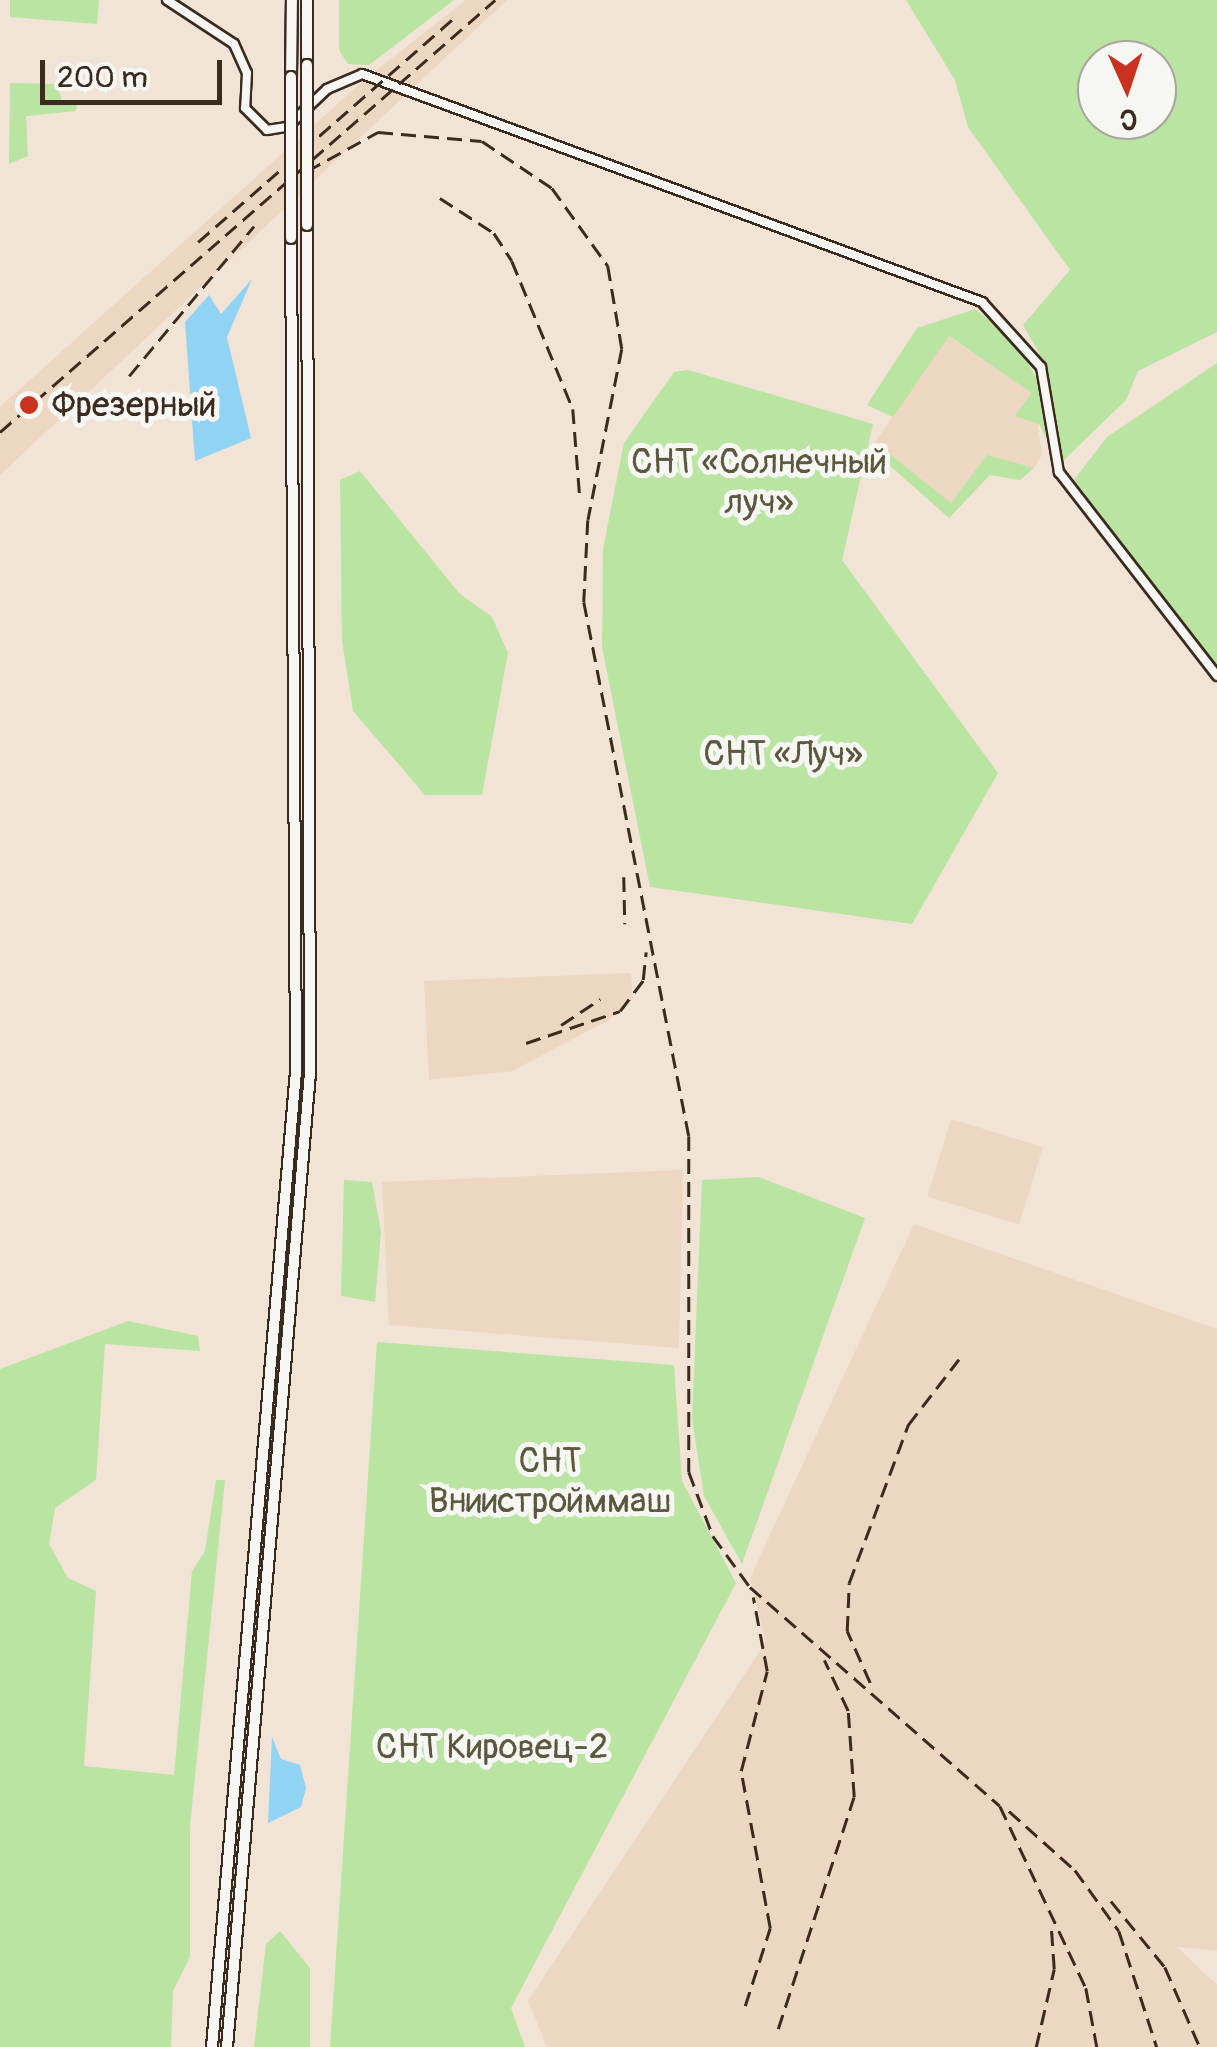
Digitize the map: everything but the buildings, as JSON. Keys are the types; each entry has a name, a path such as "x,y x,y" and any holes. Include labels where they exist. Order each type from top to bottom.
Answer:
{"highway":[{"path":"212,2047 296,1072 292,0"},
{"path":"227,2047 310,1073 307,0"}],"street":[{"path":"167,0 234,44 247,73 245,108 267,130 286,127 327,89 362,74 970,295 1004,320 1041,367 1052,459 1217,676"}],"shaded area":[{"path":"466,0 507,0 0,475 0,407 365,79"},
{"path":"948,336 1033,393 1042,455 1034,468 987,456 951,503 875,442"},
{"path":"631,973 633,999 609,1020 512,1071 429,1080 424,981"},
{"path":"951,1119 1043,1147 1019,1225 927,1196"},
{"path":"683,1170 679,1348 389,1325 382,1182"},
{"path":"914,1224 1217,1329 1217,1950 1177,1947 1217,1985 1217,2047 547,2047 528,2001 766,1642 750,1578"}],"green space":[{"path":"10,0 99,0 97,24 10,17"},
{"path":"339,0 454,0 369,65 348,64 339,50"},
{"path":"906,0 1217,0 1217,332 1138,371 1126,400 1062,462 1047,367 1023,325 1070,270 968,127 955,80"},
{"path":"10,83 57,84 62,101 77,103 76,111 26,116 28,156 9,164"},
{"path":"975,309 1020,346 1040,386 1046,439 1040,425 1015,416 1032,393 949,336 893,417 867,405 917,328"},
{"path":"1217,363 1217,668 1074,480 1107,437"},
{"name":"СНТ «Луч»","path":"688,370 873,424 842,560 998,773 912,924 650,887 602,647 603,549 624,443 674,372"},
{"path":"875,442 951,503 987,455 1034,468 1020,480 990,475 949,518 872,450"},
{"path":"360,471 459,593 492,617 508,653 482,795 425,795 353,711 342,640 340,480"},
{"path":"759,1177 865,1218 742,1564 704,1496 692,1419 702,1180"},
{"path":"344,1180 372,1182 381,1232 375,1302 341,1296"},
{"path":"128,1321 198,1336 200,1351 105,1344 96,1480 55,1508 49,1544 68,1578 96,1591 84,1766 174,1775 192,1571 205,1551 216,1480 225,1480 190,1826 190,1957 173,1991 171,2047 0,2047 0,1369"},
{"path":"377,1342 674,1365 682,1481 736,1583 511,2008 525,2047 330,2047"},
{"path":"280,1931 310,1968 310,2047 254,2047 266,1944"}],"water":[{"path":"252,279 227,337 251,438 195,461 185,322 209,295 221,314"},
{"path":"272,1737 281,1759 300,1765 306,1788 301,1807 268,1823"}],"railway":[{"path":"0,432 495,0"},
{"path":"198,242 457,15"},
{"path":"307,171 378,132 482,141 552,188 608,266 622,349 588,520 584,602 689,1136 689,1472 713,1536 750,1587 1000,1806 1086,1988 1097,2047"},
{"path":"440,198 494,233 512,261 573,409 580,497"},
{"path":"129,376 254,226"},
{"path":"624,877 625,924"},
{"path":"526,1043 620,1011 643,980 646,952"},
{"path":"561,1025 600,999"},
{"path":"870,1683 847,1631 849,1583 908,1425 959,1359"},
{"path":"745,2006 770,1928 741,1771 767,1671 753,1597"},
{"path":"778,2029 854,1797 848,1711 824,1660"},
{"path":"1009,1811 1075,1870 1119,1931 1157,2047"},
{"path":"1111,1901 1165,1967 1200,2047"},
{"path":"1036,2047 1054,1969 1051,1930"}],"place":[{"name":"Фрезерный","path":"29,405"}],"park label":[{"name":"СНТ «Солнечный луч»","path":"759,482"},
{"name":"СНТ Вниистройммаш","path":"550,1481"},
{"name":"СНТ Кировец-2","path":"492,1747"}]}
